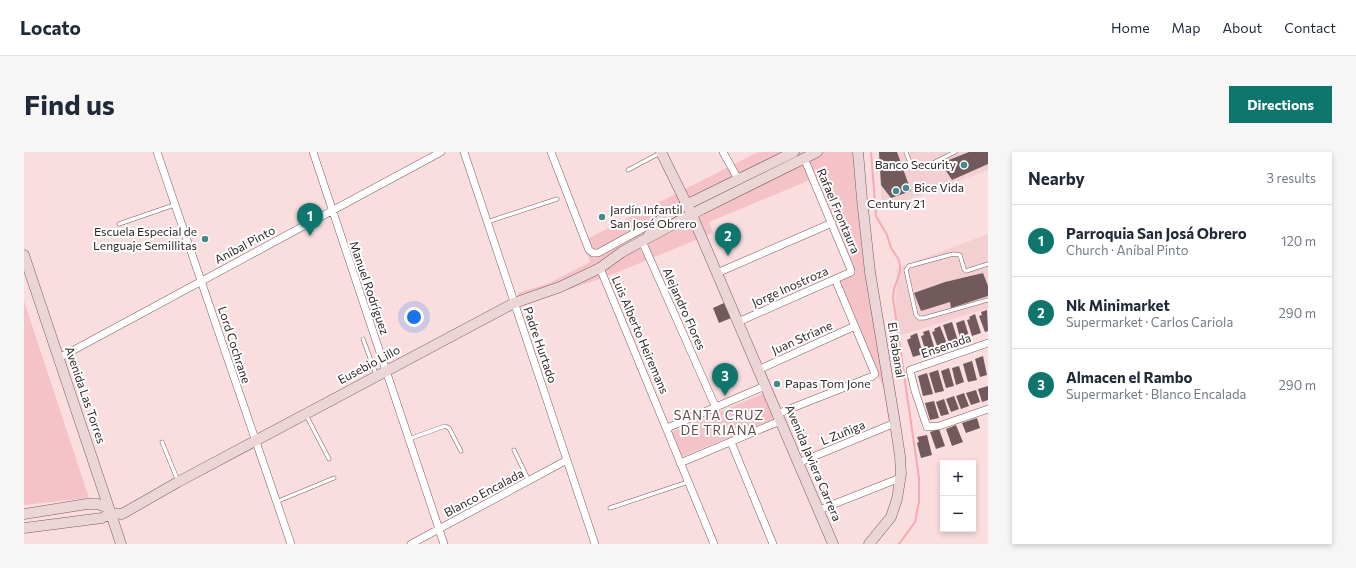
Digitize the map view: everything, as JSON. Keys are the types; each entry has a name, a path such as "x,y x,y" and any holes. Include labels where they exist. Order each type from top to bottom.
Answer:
{"street":[{"name":"Lord Cochrane","path":"157,152 291,544"},
{"name":"Manuel Rodríguez","path":"313,152 444,544"},
{"name":"Aníbal Pinto","path":"59,358 442,152"},
{"name":"Padre Hurtado","path":"464,152 595,544"},
{"path":"551,152 589,250 593,253 598,253 618,242 622,252"},
{"name":"Avenida Javiera Carrera","path":"661,152 692,215 833,544"},
{"path":"723,152 738,179"},
{"name":"Eusebio Lillo","path":"618,242 686,204 794,152"},
{"name":"Eusebio Lillo","path":"24,528 102,518 111,513 122,514 376,375 514,303 560,287 600,268 622,252 816,152"},
{"name":"El Rabanal","path":"858,152 870,272 900,456 900,478 897,499 891,517 869,544"},
{"name":"Rafael Frontaura","path":"804,158 851,272"},
{"name":"Eusebio Lillo","path":"642,242 661,219"},
{"path":"717,273 832,223"},
{"name":"Alejandro Flores","path":"642,242 716,408"},
{"name":"Avenida Las Torres","path":"24,255 121,544"},
{"name":"Luis Alberto Heiremans","path":"600,268 714,544"},
{"name":"Jorge Inostroza","path":"738,322 851,272"},
{"path":"680,462 731,442 779,418 875,374 835,279"},
{"name":"Juan Striane","path":"758,370 855,326"},
{"name":"Ensenada","path":"988,343 910,370 915,391 927,427 939,426 988,409"},
{"path":"667,428 765,386"},
{"name":"L Zuñiga","path":"798,463 895,423"},
{"path":"731,442 773,544"},
{"name":"Blanco Encalada","path":"410,544 567,460"},
{"path":"819,510 900,478"},
{"path":"24,514 87,504 98,504 106,507 111,513"}],"lane":[{"path":"628,170 661,152"},
{"path":"906,152 911,165 916,168 929,165 955,152"},
{"path":"487,222 556,199"},
{"path":"119,224 174,205"},
{"path":"988,264 966,270 964,269 960,255 953,254 909,266 906,270 916,315 919,318 924,318 988,300"},
{"path":"363,339 376,375"},
{"path":"306,414 329,459"},
{"path":"409,439 445,426 450,428 461,451"},
{"path":"162,442 178,482"},
{"path":"514,450 529,481"},
{"path":"276,502 334,478"},
{"path":"610,508 688,482"}],"shaded area":[{"path":"758,152 862,152 890,404 838,280 854,272 817,177 709,222 713,233 606,277 522,305 518,293 549,283 590,262 583,241"},
{"path":"879,152 988,152 988,170 882,210"},
{"path":"988,234 988,308 895,337 897,268"},
{"path":"24,301 89,498 24,505"},
{"path":"767,392 777,418 681,457 671,432"}],"building":[{"path":"879,152 897,152 911,191 891,198 881,185"},
{"path":"969,152 988,152 988,164 952,180 941,163"},
{"path":"983,273 988,286 988,296 951,308 950,302 921,311 914,293 945,282"},
{"path":"724,303 731,318 719,323 713,308"},
{"path":"987,310 988,331 985,332 979,316 982,315 981,312"},
{"path":"975,314 981,333 972,336 967,320"},
{"path":"964,320 969,336 960,338 956,323"},
{"path":"952,322 958,341 949,343 943,325"},
{"path":"940,326 947,344 938,348 932,332"},
{"path":"929,330 935,350 926,353 921,336 924,335 923,332"},
{"path":"917,333 923,354 913,357 907,340 911,338 910,336"},
{"path":"983,356 987,375 980,377 975,359"},
{"path":"972,361 977,380 968,382 963,364"},
{"path":"959,366 964,382 956,385 952,368"},
{"path":"949,368 954,386 946,388 941,371"},
{"path":"938,370 944,391 935,393 929,373"},
{"path":"927,373 933,394 923,396 918,376"},
{"path":"988,386 988,400 982,402 978,389"},
{"path":"976,390 980,402 971,405 966,393"},
{"path":"964,393 969,406 961,409 956,396"},
{"path":"954,396 959,409 951,412 946,399"},
{"path":"944,399 949,414 941,416 936,402"},
{"path":"934,401 939,418 930,420 925,403"},
{"path":"977,418 980,428 966,433 962,423"},
{"path":"956,425 963,442 952,446 946,429"},
{"path":"939,429 945,446 936,449 930,432"},
{"path":"927,435 932,455 921,458 917,437"}],"waterway":[{"path":"871,152 876,216 887,235 891,248 899,260 900,266 900,272 894,289 893,298 919,478 919,502 915,522 899,544"}],"place":[{"name":"Banco Security","path":"964,165"},
{"name":"Bice Vida","path":"906,188"},
{"name":"Century 21","path":"896,191"},
{"name":"Jardín Infantil San José Obrero","path":"602,217"},
{"name":"Parroquia San Josá Obrero","path":"310,236"},
{"name":"Escuela Especial de Lenguaje Semillitas","path":"205,239"},
{"name":"Nk Minimarket","path":"728,256"},
{"name":"Papas Tom Jone","path":"777,384"},
{"name":"Almacen el Rambo","path":"725,396"}],"district":[{"name":"SANTA CRUZ DE TRIANA","path":"719,422"}]}
